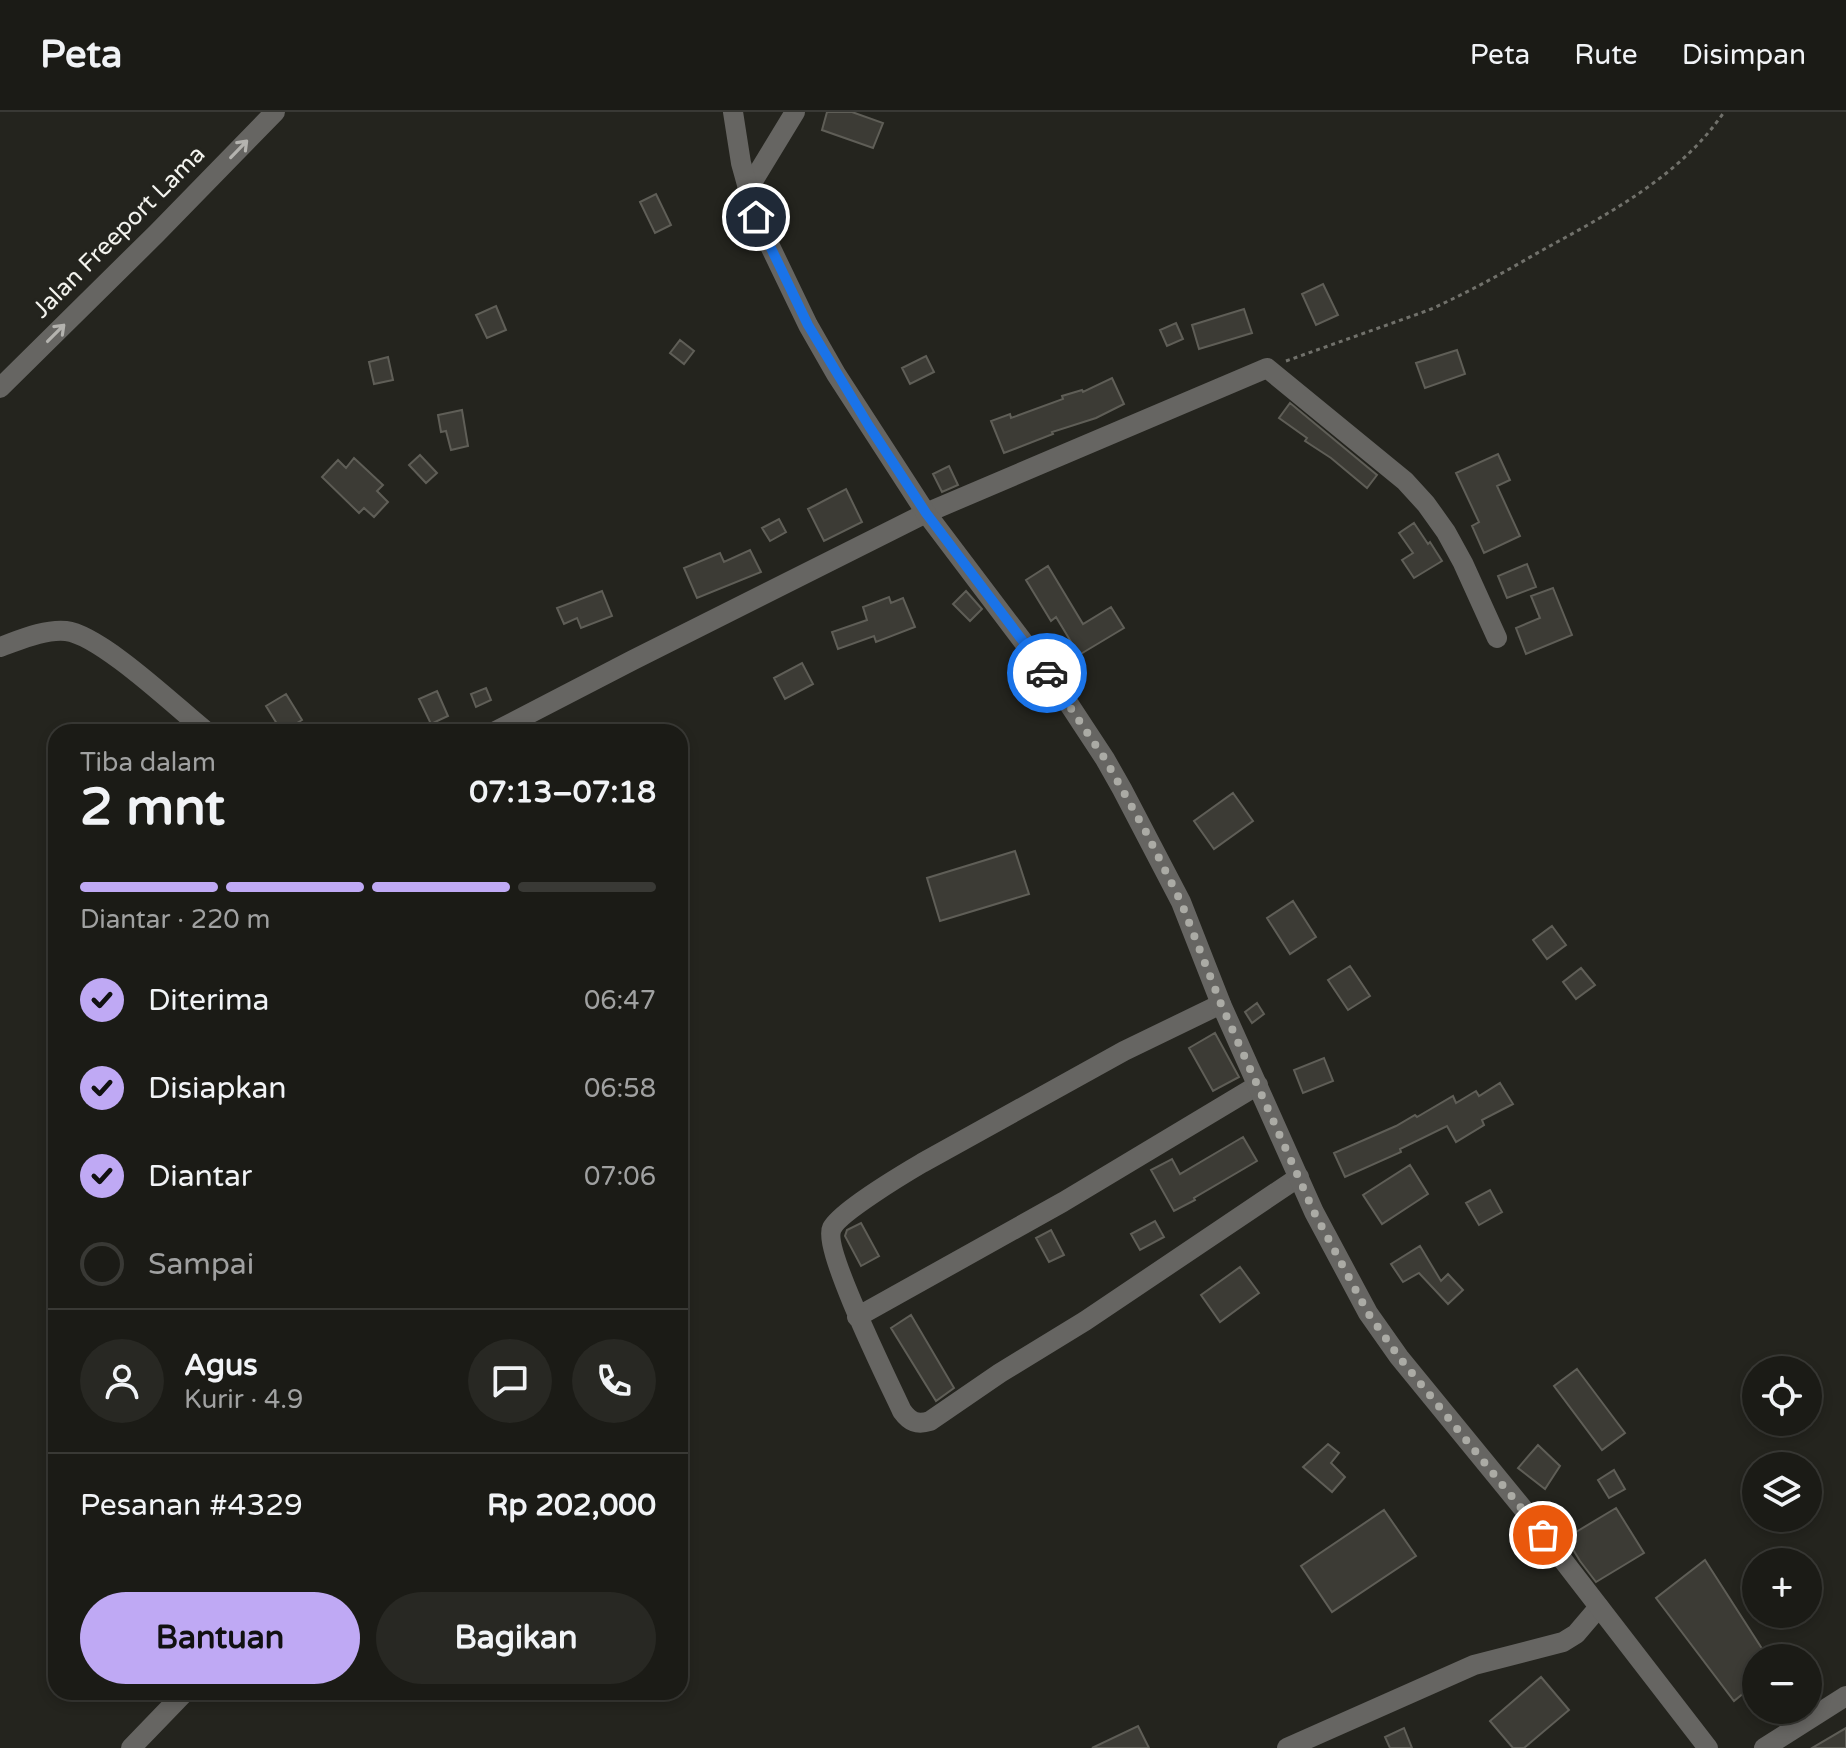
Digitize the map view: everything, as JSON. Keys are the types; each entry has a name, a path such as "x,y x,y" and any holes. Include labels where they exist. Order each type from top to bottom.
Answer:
{"street":[{"name":"Jalan Freeport Lama","path":"0,388 275,112"},
{"path":"733,112 747,191 756,217 808,325 926,513 1059,689 1105,759 1181,902 1221,1004 1299,1177 1337,1258 1368,1313 1399,1357 1525,1511 1708,1748"},
{"path":"747,191 795,112"},
{"path":"509,724 926,513 1267,368 1405,481 1426,504 1463,563 1497,638"},
{"path":"0,647 43,633 67,631 83,637 136,673 197,724"},
{"path":"1221,1004 1066,1082 901,1176 844,1216 832,1229 832,1243 857,1317 902,1411 915,1423 930,1421 1299,1177"},
{"path":"857,1317 1063,1202 1258,1085"},
{"path":"1287,1748 1474,1665 1563,1642 1576,1634 1599,1607"},
{"path":"1764,1748 1846,1696"},
{"path":"131,1748 177,1700"}],"path":[{"path":"1267,368 1429,310 1554,244 1651,185 1688,155 1724,112"}],"building":[{"path":"827,112 852,112 883,123 873,148 822,130"},
{"path":"656,194 671,225 655,233 640,202"},
{"path":"1323,284 1338,315 1316,325 1302,294"},
{"path":"496,306 506,330 487,338 476,315"},
{"path":"1244,309 1252,333 1199,349 1192,325"},
{"path":"1176,323 1183,339 1167,346 1160,330"},
{"path":"680,340 694,351 684,364 670,353"},
{"path":"1457,350 1465,374 1425,388 1416,363"},
{"path":"926,356 934,372 910,384 902,368"},
{"path":"388,357 393,380 374,384 369,362"},
{"path":"1112,378 1124,404 1004,453 991,421 1010,414 1011,418"},
{"path":"1290,403 1377,475 1367,488 1279,418"},
{"path":"462,410 468,446 451,450 446,431 441,432 438,415"},
{"path":"1498,454 1510,480 1497,486 1520,536 1484,553 1472,526 1479,522 1456,473"},
{"path":"420,455 437,473 426,483 409,465"},
{"path":"354,458 383,485 377,491 388,502 374,517 364,508 359,513 322,477 338,460 346,468"},
{"path":"949,466 958,485 942,492 933,474"},
{"path":"846,489 862,522 824,541 808,509"},
{"path":"779,519 786,532 770,541 762,528"},
{"path":"1414,523 1442,561 1414,578 1402,560 1413,553 1399,533"},
{"path":"750,550 761,572 697,598 684,568 720,553 724,562"},
{"path":"1527,564 1536,587 1507,598 1498,576"},
{"path":"1048,566 1083,624 1111,607 1124,628 1079,655 1056,617 1051,621 1026,580"},
{"path":"1553,588 1572,635 1526,654 1516,628 1540,618 1531,596"},
{"path":"602,591 612,616 581,628 577,618 564,624 557,608"},
{"path":"966,591 982,609 970,621 953,604"},
{"path":"889,597 891,603 903,598 915,627 876,642 874,636 838,649 832,632 867,620 863,607"},
{"path":"802,663 813,684 785,699 774,678"},
{"path":"486,688 491,700 476,707 471,694"},
{"path":"437,691 448,716 431,724 419,699"},
{"path":"286,694 302,720 295,724 277,724 266,706"},
{"path":"1233,793 1253,821 1214,849 1194,821"},
{"path":"1015,851 1029,894 940,921 927,878"},
{"path":"1293,901 1316,937 1290,954 1267,918"},
{"path":"1552,926 1566,945 1547,959 1533,940"},
{"path":"1350,966 1370,996 1348,1010 1328,980"},
{"path":"1581,968 1595,985 1576,999 1563,982"},
{"path":"1257,1003 1264,1014 1252,1023 1245,1012"},
{"path":"1215,1033 1239,1077 1213,1091 1189,1048"},
{"path":"1324,1058 1333,1081 1303,1093 1294,1070"},
{"path":"1500,1083 1513,1104 1482,1120 1484,1125 1456,1142 1447,1126 1400,1149 1401,1152 1345,1177 1334,1153 1415,1115 1417,1117 1453,1096 1456,1103 1476,1091 1479,1096"},
{"path":"1243,1137 1257,1161 1174,1211 1151,1170 1172,1159 1180,1174"},
{"path":"1410,1165 1428,1194 1382,1224 1363,1195"},
{"path":"1490,1190 1502,1212 1479,1225 1466,1203"},
{"path":"1155,1221 1164,1237 1140,1250 1131,1234"},
{"path":"861,1223 879,1256 861,1266 845,1236 847,1230"},
{"path":"1051,1230 1064,1255 1049,1262 1036,1238"},
{"path":"1420,1246 1441,1281 1448,1274 1463,1290 1448,1304 1419,1273 1403,1282 1391,1264"},
{"path":"1240,1267 1259,1293 1220,1322 1201,1295"},
{"path":"911,1315 954,1388 936,1401 891,1328"},
{"path":"1577,1369 1625,1433 1602,1450 1554,1386"},
{"path":"1328,1444 1339,1453 1331,1463 1345,1477 1332,1492 1303,1467"},
{"path":"1538,1445 1560,1466 1545,1489 1518,1468"},
{"path":"1614,1470 1625,1489 1609,1498 1598,1480"},
{"path":"1616,1508 1644,1553 1596,1582 1566,1538"},
{"path":"1384,1510 1416,1556 1332,1612 1301,1566"},
{"path":"1705,1560 1742,1618 1742,1628 1749,1628 1759,1644 1742,1644 1742,1694 1734,1701 1656,1598"},
{"path":"1541,1677 1569,1710 1524,1748 1513,1748 1490,1721"},
{"path":"1138,1726 1149,1748 1092,1748"},
{"path":"1404,1728 1412,1748 1390,1748 1385,1737"},
{"path":"1846,1728 1846,1748 1812,1748"}],"way so far":[{"path":"1047,673 1105,759 1146,832 1181,902 1221,1004 1314,1212 1368,1313 1399,1357 1543,1535"}],"route":[{"path":"756,217 808,325 869,426 926,513 1047,673"}]}
